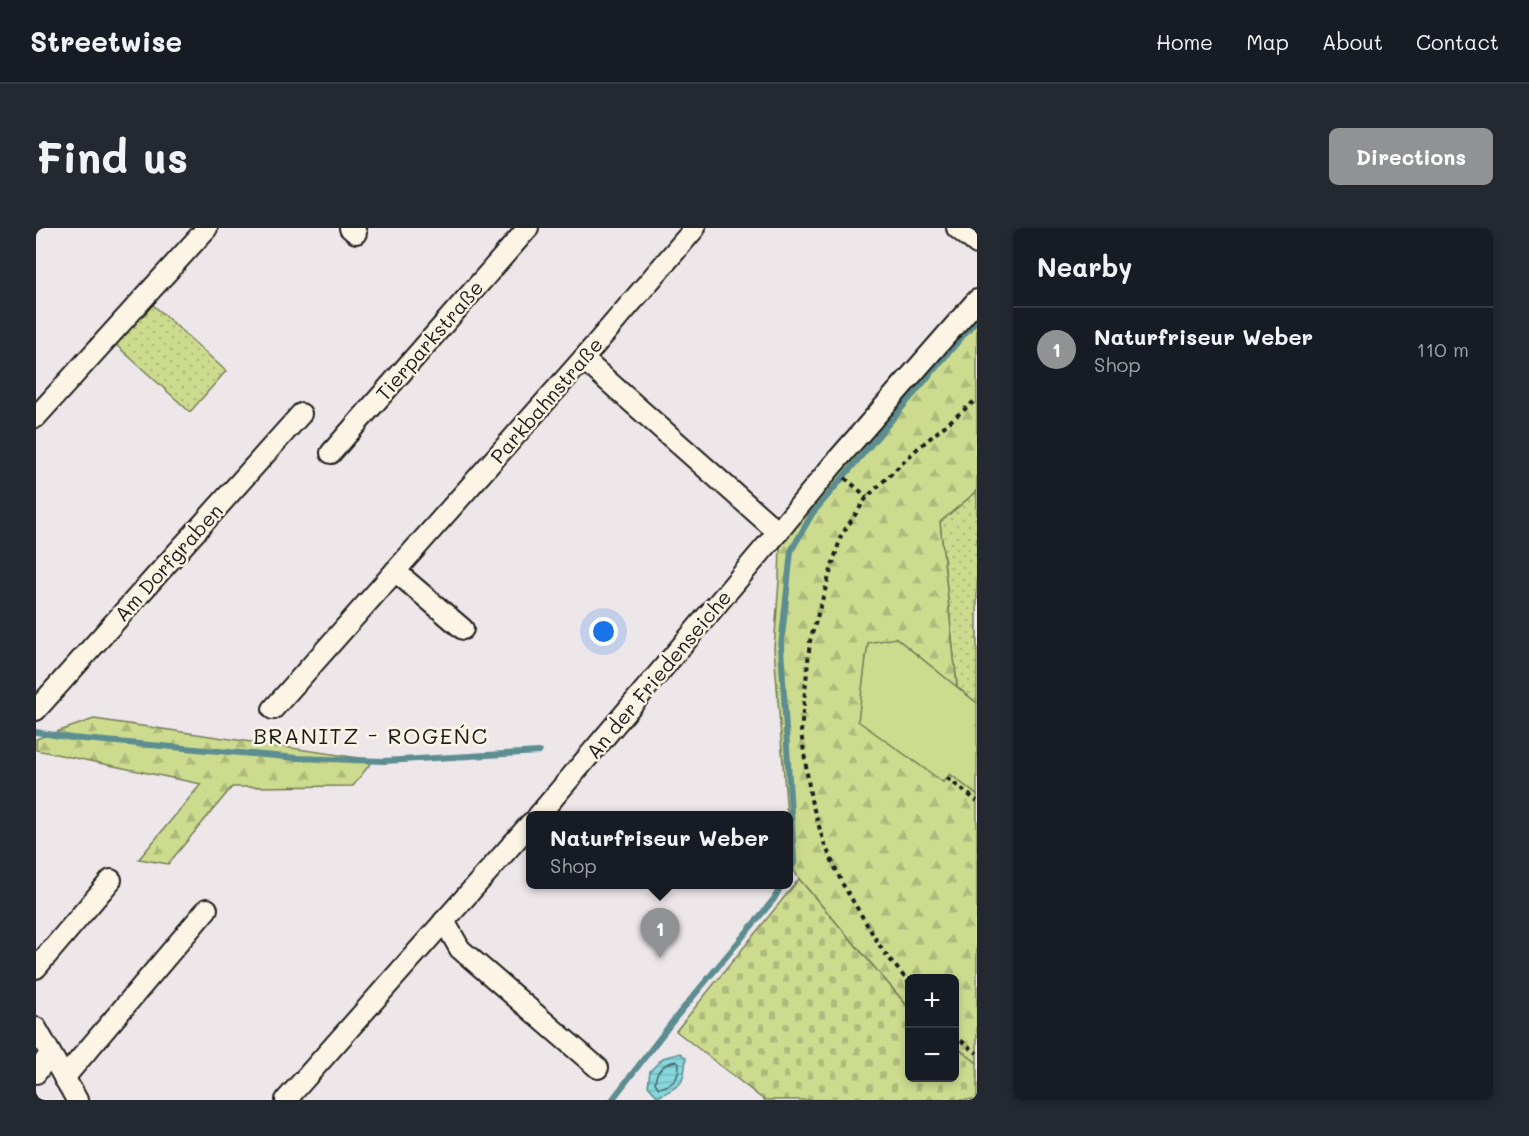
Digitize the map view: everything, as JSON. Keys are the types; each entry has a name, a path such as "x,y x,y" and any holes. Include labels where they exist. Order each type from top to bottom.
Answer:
{"street":[{"path":"36,417 207,228"},
{"name":"Tierparkstraße","path":"331,453 528,228"},
{"name":"Parkbahnstraße","path":"273,709 583,359 695,228"},
{"path":"957,228 977,244"},
{"name":"An der Friedenseiche","path":"542,811 831,467 977,300"},
{"path":"583,359 778,532"},
{"name":"Am Dorfgraben","path":"36,710 301,414"},
{"path":"395,571 463,629"},
{"path":"286,1100 526,830"},
{"path":"36,968 111,880"},
{"path":"64,1078 207,909"},
{"path":"444,921 460,950 598,1068"},
{"path":"36,1028 77,1100"},
{"path":"36,1073 50,1054"}],"path":[{"path":"905,979 883,951 842,883 824,843 811,800 801,732 810,641 841,536 867,497 917,449 977,399"},
{"path":"849,482 867,497"},
{"path":"947,778 977,801"},
{"path":"959,1039 977,1053"}],"green space":[{"path":"151,303 226,371 190,412 114,343"},
{"path":"977,312 977,491 940,522 957,687 896,638 943,782 950,774 977,795 977,1063 959,1049 959,974 905,974 905,1003 799,879 793,868 793,811 787,811 774,648 780,542"},
{"path":"977,491 977,703 957,687 940,522"},
{"path":"896,638 977,703 977,795 950,774 943,782 858,721 868,643"},
{"path":"94,719 373,760 353,786 232,787 168,864 139,859 201,784 36,750 36,739"},
{"path":"799,879 905,1003 905,1082 959,1082 959,1049 977,1063 977,1100 764,1100 676,1031"}],"water":[{"path":"680,1053 686,1058 683,1079 677,1086 658,1097 648,1086 650,1071 663,1058"}],"waterway":[{"path":"791,811 781,647 791,551 812,514 977,319"},
{"path":"36,732 72,738 297,758 384,761 539,752"},
{"path":"793,846 793,865"},
{"path":"612,1100 676,1017 774,899 779,889"}],"place":[{"name":"Naturfriseur Weber","path":"660,958"}],"district":[{"name":"BRANITZ - ROGEŃC","path":"371,735"}]}
